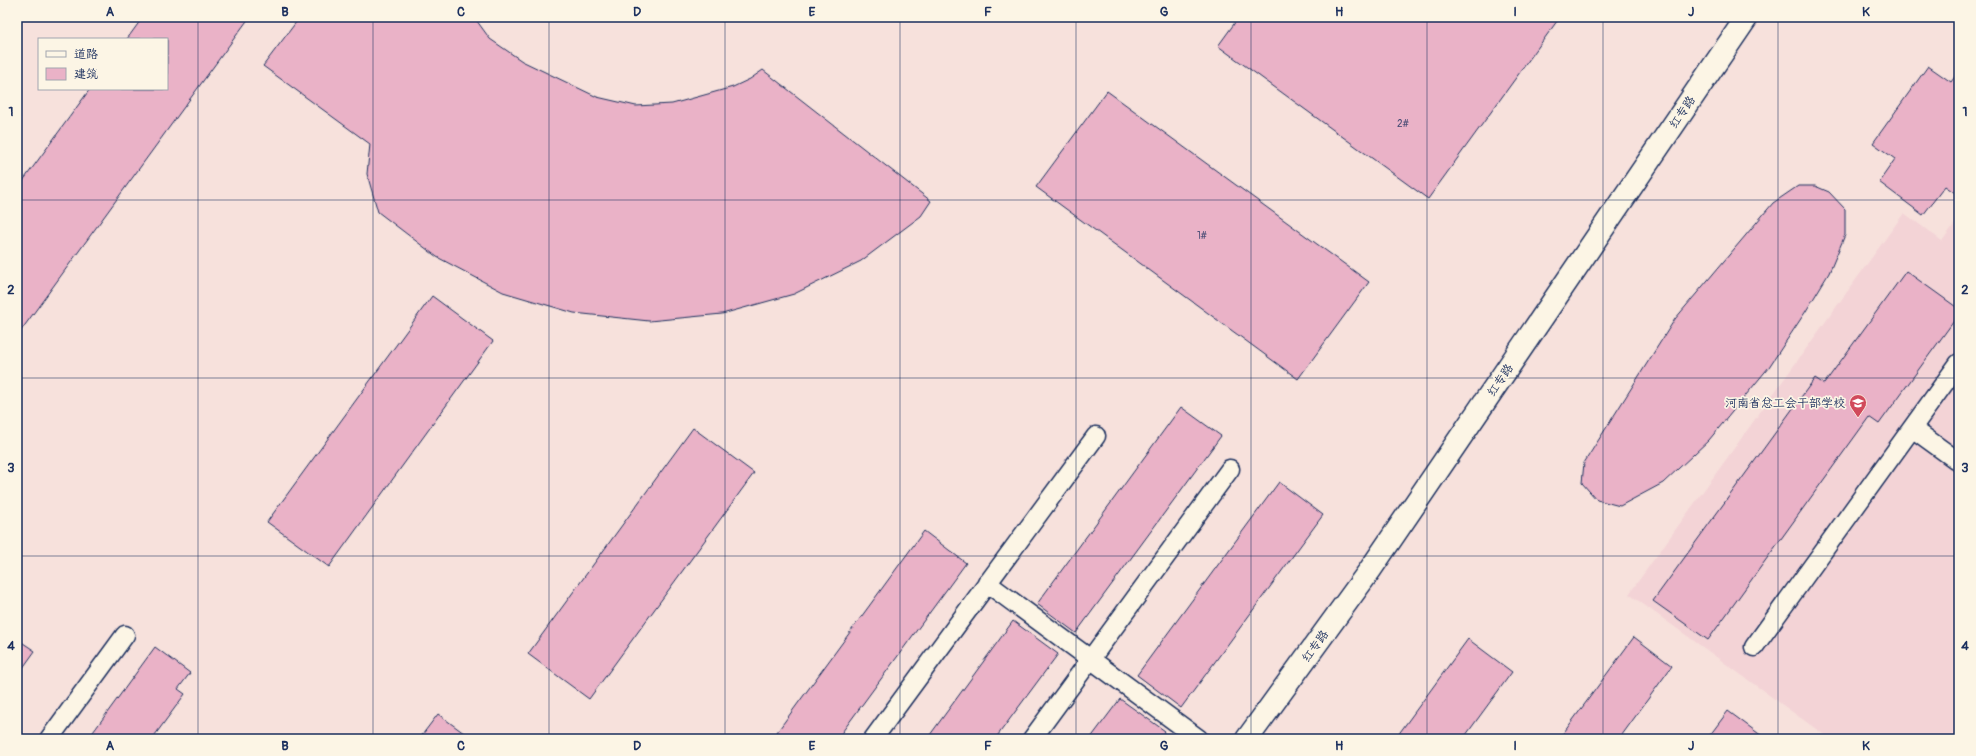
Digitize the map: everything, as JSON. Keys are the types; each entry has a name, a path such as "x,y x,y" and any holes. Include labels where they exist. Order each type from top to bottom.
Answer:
{"street":[{"name":"红专路","path":"1248,739 1370,570 1747,17"}],"lane":[{"path":"1754,647 1959,363"},
{"path":"1912,428 1959,462"},
{"path":"873,739 1096,436"},
{"path":"1032,739 1230,469"},
{"path":"988,583 1199,739"},
{"path":"49,739 125,635"}],"shaded area":[{"name":"河南省总工会干部学校","path":"1904,213 1942,241 1959,218 1959,739 1830,739 1629,594"}],"building":[{"path":"143,17 249,18 17,336 17,189 89,90 168,90 168,38 128,38"},
{"path":"300,17 474,17 490,39 522,61 597,97 636,106 672,104 733,87 750,79 763,70 931,201 921,216 861,261 794,294 722,314 649,321 574,313 503,292 437,257 378,212 367,174 370,144 263,66"},
{"path":"1239,17 1560,17 1428,199 1218,46"},
{"path":"1928,66 1951,82 1959,71 1959,193 1958,195 1945,186 1923,215 1879,182 1895,159 1873,143"},
{"path":"1107,91 1369,282 1298,379 1036,187"},
{"path":"1798,186 1815,186 1829,192 1845,209 1845,235 1829,273 1806,311 1769,367 1709,440 1663,483 1620,506 1597,500 1582,483 1584,463 1675,319 1773,203"},
{"path":"1906,271 1959,309 1959,314 1879,424 1869,417 1708,640 1653,601 1815,378 1824,384"},
{"path":"432,296 493,341 329,567 267,522"},
{"path":"1181,407 1221,436 1076,633 1037,604"},
{"path":"693,428 754,473 589,699 528,654"},
{"path":"1279,482 1323,515 1181,708 1137,675"},
{"path":"924,531 966,563 837,739 786,739 777,732"},
{"path":"1013,621 1058,654 995,739 927,739"},
{"path":"1634,637 1672,666 1619,739 1559,739"},
{"path":"17,639 35,651 17,676"},
{"path":"1468,639 1512,672 1463,739 1395,739"},
{"path":"155,647 190,673 178,689 185,694 152,739 88,739"},
{"path":"1120,699 1165,731 1159,739 1090,739"},
{"path":"1728,711 1766,739 1707,739"},
{"path":"438,714 472,739 419,739"}],"place":[{"name":"河南省总工会干部学校","path":"1858,418"}]}
